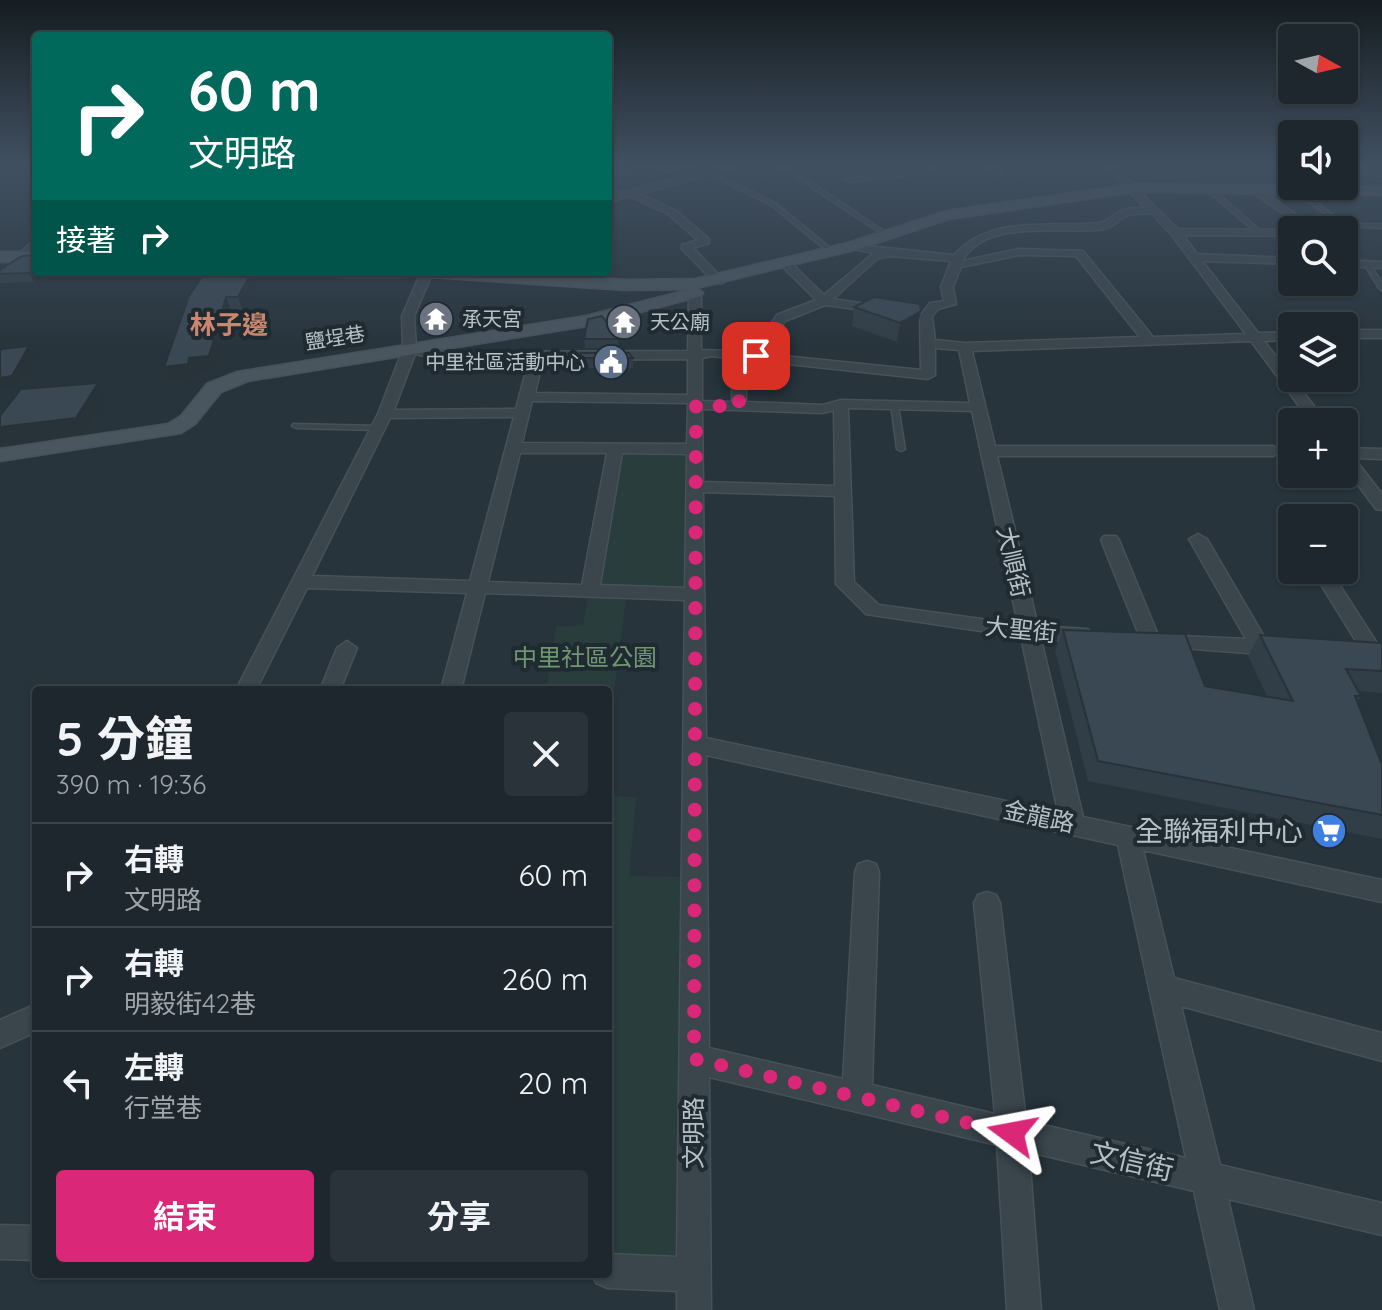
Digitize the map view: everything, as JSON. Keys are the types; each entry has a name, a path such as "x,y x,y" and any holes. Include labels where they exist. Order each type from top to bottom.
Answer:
{"main road":[{"path":"533,276 695,290 912,227"},
{"path":"0,257 28,256"},
{"name":"鹽埕巷","path":"0,455 174,429 188,420 214,388 226,382 303,365 458,344 619,315 695,290"}],"street":[{"path":"692,227 705,241 686,247 719,281"},
{"path":"410,349 442,356 696,355 711,352 928,375 929,343 921,316 934,306 950,304 947,287 957,261 970,244 1007,230 1028,227"},
{"path":"1171,227 1308,408"},
{"path":"1175,232 1278,233"},
{"path":"853,246 957,261 1019,252 1079,253 1151,343"},
{"path":"739,407 739,381 781,318 824,301 873,257 889,253"},
{"path":"1194,257 1278,260"},
{"path":"1358,259 1367,264"},
{"path":"786,264 824,301 893,311"},
{"path":"1358,264 1382,265"},
{"path":"248,686 382,421 410,349 408,316 427,276"},
{"name":"文明路","path":"694,1310 695,290"},
{"path":"1358,334 1382,334"},
{"path":"929,343 965,347 1278,337"},
{"name":"大順街","path":"965,347 1073,824"},
{"path":"452,686 537,356"},
{"path":"382,421 526,405 696,402 739,407 823,409 841,404 978,407"},
{"path":"696,487 843,491 841,404"},
{"path":"514,448 696,449"},
{"path":"590,590 615,449"},
{"path":"988,451 1273,451"},
{"path":"1358,454 1382,454"},
{"path":"1358,473 1382,505"},
{"name":"大聖街","path":"843,491 845,584 873,610 1029,632 1105,637"},
{"path":"1198,539 1260,647"},
{"path":"1110,540 1143,640 1303,649"},
{"path":"302,582 696,594"},
{"path":"1330,584 1378,654"},
{"path":"332,686 347,648"},
{"path":"1346,652 1378,654"},
{"name":"金龍路","path":"695,744 1382,891"},
{"path":"1128,836 1237,1310"},
{"path":"857,1096 867,872"},
{"path":"987,903 1012,1133 1024,1310"},
{"path":"1163,988 1382,1047"},
{"path":"0,1034 32,1020"},
{"name":"文信街","path":"694,1059 1382,1219"},
{"path":"0,1242 32,1243"},
{"path":"612,1271 694,1275"}],"lane":[{"path":"801,227 832,252"},
{"path":"875,227 887,235"},
{"path":"1253,227 1260,233"},
{"path":"1367,264 1382,288"},
{"path":"894,406 901,449"},
{"path":"296,426 382,421"}],"green space":[{"name":"中里社區公園","path":"615,449 696,449 696,594 627,591 612,707 612,686 547,686 556,627 583,625"},
{"path":"612,796 636,797 629,876 695,877 694,1275 612,1271"}],"building":[{"path":"32,255 32,272 0,274 0,270 22,256"},
{"path":"202,276 250,276 238,297 226,297 209,356 189,358 188,364 164,367 189,296"},
{"path":"874,297 920,304 921,311 900,323 854,307"},
{"path":"602,316 618,339 584,339 588,319"},
{"path":"29,346 12,376 0,378 1,349"},
{"path":"581,353 629,353 633,358 580,358"},
{"path":"98,383 76,418 0,427 0,416 21,389"},
{"path":"1063,630 1185,634 1205,686 1293,701 1260,635 1382,643 1382,671 1346,669 1361,696 1355,696 1382,765 1382,815 1098,761"}],"place":[{"name":"承天宮","path":"436,319"},
{"name":"天公廟","path":"624,322"},
{"name":"中里社區活動中心","path":"611,362"},
{"name":"全聯福利中心","path":"1329,831"}],"district":[{"name":"林子邊","path":"229,325"}],"route":[{"path":"756,356 739,381 739,407 696,405 694,1059 1012,1133"}]}
